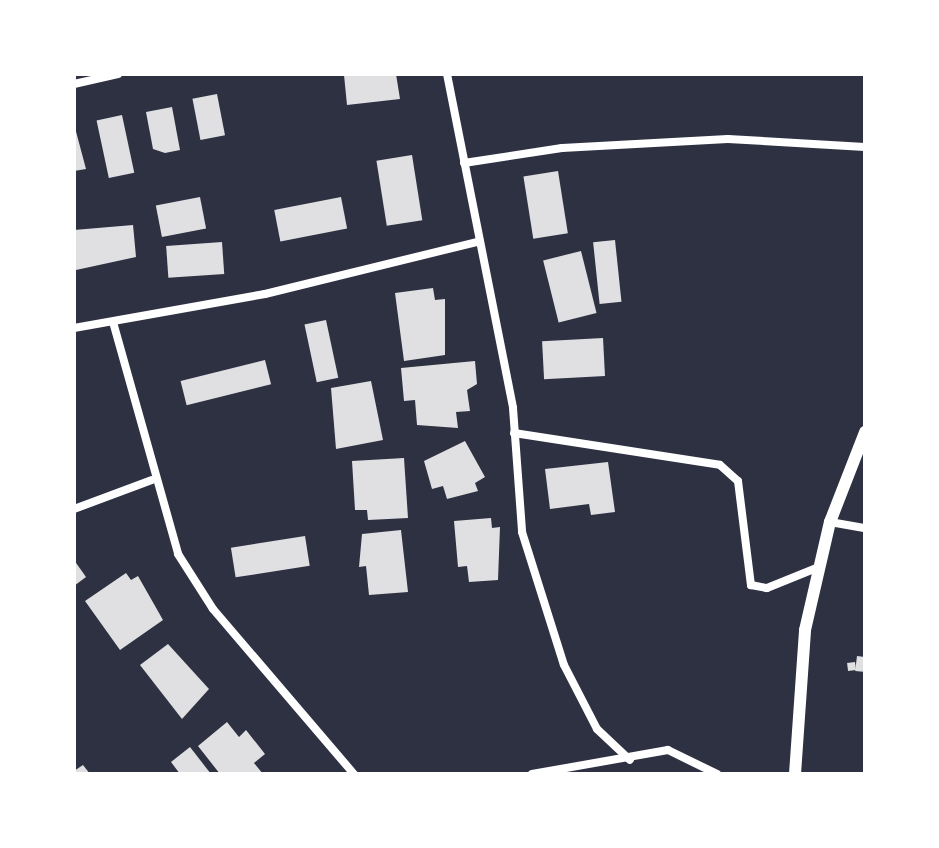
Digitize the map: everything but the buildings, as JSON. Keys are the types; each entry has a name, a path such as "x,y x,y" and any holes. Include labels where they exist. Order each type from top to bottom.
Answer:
{"main road":[{"path":"795,774 797,690 819,567 830,522 865,432"}],"street":[{"path":"74,84 118,74"},
{"path":"447,74 514,433 522,532 564,665 597,729 630,760"},
{"path":"464,163 562,148 728,139 865,147"},
{"path":"74,328 480,241"},
{"path":"113,322 152,480 178,554 213,609 354,774"},
{"path":"514,433 720,465 738,481 751,585 767,588 819,567"},
{"path":"74,509 152,480"},
{"path":"830,522 865,528"},
{"path":"532,774 630,760 668,750 717,774"}]}
